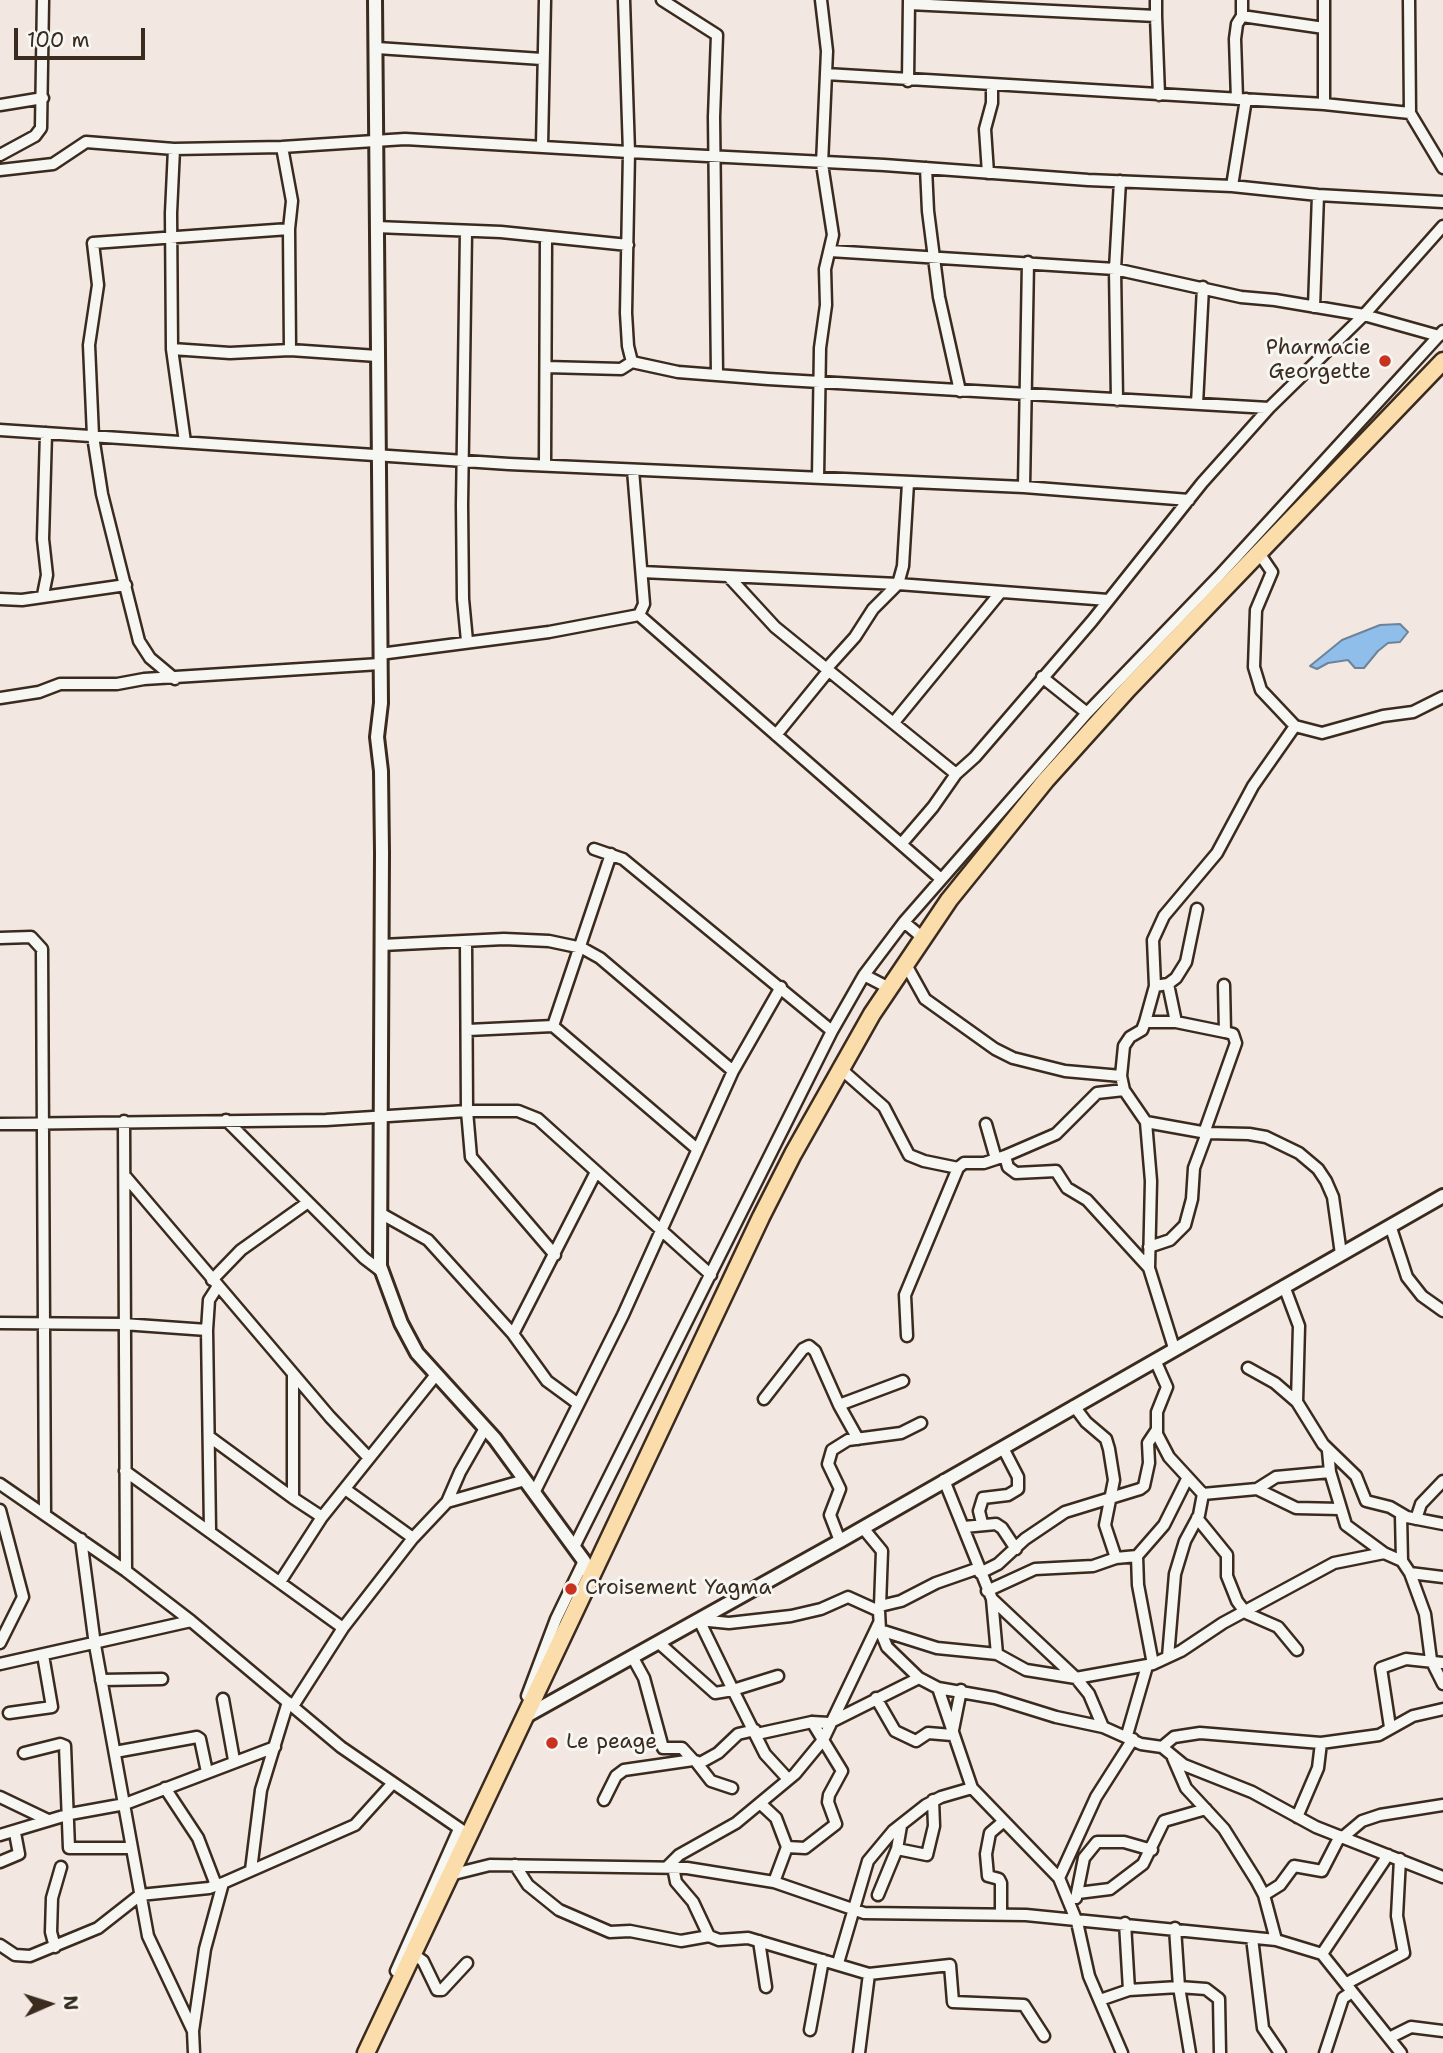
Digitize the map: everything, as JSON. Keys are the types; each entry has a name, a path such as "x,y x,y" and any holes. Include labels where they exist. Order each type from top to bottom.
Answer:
{"main road":[{"path":"366,2053 449,1875 464,1832 528,1715 761,1217 841,1069 889,988 1004,829 1053,772 1443,361"}],"street":[{"path":"0,155 39,131 43,98 43,0"},
{"path":"375,0 380,659 377,737 381,771 382,945 381,1271 401,1323 435,1376 495,1440 535,1491 584,1561 591,1579"},
{"path":"542,146 545,0"},
{"path":"624,0 629,152 626,313 632,362"},
{"path":"662,0 717,35 716,374"},
{"path":"818,478 820,348 826,305 825,275 833,222 822,164 826,74 821,0"},
{"path":"1072,0 1072,12"},
{"path":"1156,0 1159,94"},
{"path":"1232,186 1242,99 1235,39 1237,24 1242,16 1242,0"},
{"path":"1324,0 1324,104"},
{"path":"1409,0 1410,113 1443,168"},
{"path":"908,81 909,2 991,3 1072,12 1156,16"},
{"path":"1242,16 1324,27"},
{"path":"377,48 542,60"},
{"path":"826,74 1324,104 1410,113"},
{"path":"988,173 985,129 992,103 992,85"},
{"path":"0,105 43,98"},
{"path":"0,170 53,164 86,142 174,149 282,147 377,140 542,146 926,168 1232,186 1318,195 1443,202"},
{"path":"282,147 292,201 289,229 290,351"},
{"path":"174,149 171,237 172,349 179,417 185,442"},
{"path":"926,168 939,297 960,391"},
{"path":"1117,400 1115,269 1120,181"},
{"path":"1314,307 1318,195"},
{"path":"903,842 933,807 956,774 975,757 1269,408 1364,315 1443,226"},
{"path":"376,227 628,245"},
{"path":"175,679 144,651 102,494 93,436 89,345 98,285 93,243 289,229"},
{"path":"466,232 462,459 463,599 467,641"},
{"path":"545,464 546,238"},
{"path":"574,1547 832,1031 864,975 941,878 1087,713 1218,577 1441,334 1364,315 1241,298 1203,287 1115,269 830,251"},
{"path":"1024,487 1028,262"},
{"path":"1197,404 1203,287"},
{"path":"172,349 377,356"},
{"path":"546,367 621,369 632,362 678,372 1025,396 1269,408"},
{"path":"0,430 633,470 1024,487 1189,500"},
{"path":"43,595 47,575 43,539 46,433"},
{"path":"633,470 645,604 639,615"},
{"path":"776,735 855,637 873,608 898,584 904,566 908,483"},
{"path":"1259,553 1272,572 1256,610 1253,657 1255,674 1261,690 1295,726 1322,733 1383,716 1413,712 1443,698"},
{"path":"642,572 898,584 1108,600"},
{"path":"729,577 745,598 775,626 895,721 956,774"},
{"path":"0,599 22,600 126,585"},
{"path":"895,721 1000,593"},
{"path":"639,615 903,842 941,878"},
{"path":"0,698 38,692 61,684 175,679 380,659 467,641 549,632 639,615"},
{"path":"1042,677 1087,713"},
{"path":"1174,1348 1149,1268 1151,1181 1146,1122 1124,1090 1121,1076 1124,1046 1146,1022 1156,986 1153,940 1164,916 1217,853 1253,786 1295,726"},
{"path":"594,849 623,859 781,986 832,1031"},
{"path":"554,1026 611,855"},
{"path":"1156,986 1168,984 1180,974 1186,962 1197,909"},
{"path":"904,922 923,938"},
{"path":"0,937 32,937 43,949 45,1515"},
{"path":"382,945 504,939 549,941 582,947 600,958 733,1071"},
{"path":"466,942 467,1111 471,1157 555,1255"},
{"path":"905,963 925,999 995,1049 1013,1058 1065,1072 1121,1076"},
{"path":"864,975 889,988"},
{"path":"1168,984 1176,1022"},
{"path":"1224,985 1225,1032"},
{"path":"535,1491 661,1231 733,1071 781,986"},
{"path":"1146,1022 1176,1022 1225,1032 1233,1034 1236,1043 1194,1168 1192,1199 1185,1225 1170,1240 1149,1247"},
{"path":"468,1030 554,1026 697,1149"},
{"path":"841,1069 884,1107 909,1154 924,1161 958,1168"},
{"path":"907,1336 905,1295 958,1168 964,1163 1001,1158 1056,1134 1100,1091 1124,1090"},
{"path":"0,1124 380,1116 467,1111 527,1113 538,1119 711,1275"},
{"path":"226,1120 371,1266 381,1271"},
{"path":"124,1121 126,1571"},
{"path":"1146,1122 1205,1133 1266,1137 1298,1153 1318,1169 1333,1196 1341,1254"},
{"path":"986,1124 1001,1158 1008,1167 1016,1173 1056,1171 1067,1188 1087,1200 1149,1268"},
{"path":"513,1334 596,1172"},
{"path":"126,1177 293,1375 369,1458"},
{"path":"584,1561 556,1619 525,1702 524,1712 528,1715 863,1528 1443,1196"},
{"path":"210,1529 211,1438 207,1330 209,1300 215,1283 241,1250 307,1203"},
{"path":"380,1213 428,1240 513,1334 547,1381 578,1403"},
{"path":"1391,1228 1407,1277 1422,1296 1443,1311"},
{"path":"1284,1286 1299,1326 1297,1402"},
{"path":"0,1323 123,1324 207,1330"},
{"path":"764,1399 803,1349 809,1346 815,1351 839,1405 858,1439"},
{"path":"699,1620 729,1623 791,1616 821,1609 848,1598 880,1609 936,1583 991,1569 1025,1539 1065,1512 1144,1486 1149,1463 1148,1443 1156,1431 1159,1402 1167,1387 1155,1360"},
{"path":"1248,1368 1275,1383 1297,1402 1328,1451 1356,1476 1366,1501 1390,1507 1401,1515 1443,1524"},
{"path":"293,1375 293,1497"},
{"path":"280,1582 322,1517 435,1376"},
{"path":"839,1405 903,1381"},
{"path":"1074,1406 1086,1422 1106,1439 1114,1480 1105,1525 1116,1558"},
{"path":"840,1541 830,1515 840,1489 828,1464 832,1450 840,1443 865,1436 901,1433 921,1423"},
{"path":"251,1870 261,1790 291,1704 343,1628 413,1538 447,1503 460,1472 484,1430"},
{"path":"1156,1431 1164,1450 1203,1494 1257,1489 1276,1476 1330,1472"},
{"path":"211,1438 322,1517"},
{"path":"982,1523 979,1511 983,1498 1008,1495 1018,1489 1018,1476 1003,1448"},
{"path":"1328,1451 1330,1472 1340,1509 1352,1530 1384,1553 1402,1562 1410,1573 1425,1614 1431,1660 1443,1684"},
{"path":"125,1471 210,1529 343,1628"},
{"path":"1059,1878 1096,1797 1130,1737 1150,1665 1138,1585 1137,1556 1164,1525 1187,1479"},
{"path":"447,1503 525,1480"},
{"path":"944,1480 990,1595 997,1654"},
{"path":"1416,1519 1421,1504 1443,1481"},
{"path":"0,1485 126,1571 191,1621 341,1747 464,1832 357,2053"},
{"path":"345,1489 413,1538"},
{"path":"1257,1489 1282,1504 1296,1508 1340,1509"},
{"path":"1168,1657 1175,1574 1197,1518 1203,1494"},
{"path":"0,1510 23,1597 0,1643"},
{"path":"1401,1515 1402,1562"},
{"path":"1197,1518 1227,1555 1231,1591 1246,1613 1278,1627 1297,1650"},
{"path":"964,1527 982,1523 1002,1528 1016,1549"},
{"path":"670,1867 678,1855 725,1831 761,1804 823,1740 829,1723 879,1626 882,1551 863,1528"},
{"path":"81,1539 101,1680 152,1948 193,2031"},
{"path":"879,1626 937,1647 997,1654 1026,1670 1076,1678 1150,1665 1190,1646 1223,1623 1246,1613 1294,1583 1334,1563 1384,1553"},
{"path":"990,1595 1035,1569 1093,1566 1116,1558 1137,1556"},
{"path":"1410,1573 1443,1577"},
{"path":"990,1595 1076,1678 1089,1694 1103,1727"},
{"path":"699,1620 765,1754 788,1779"},
{"path":"0,1664 95,1645 191,1621"},
{"path":"879,1626 887,1647 919,1678 938,1688 961,1690 1103,1727 1162,1747 1172,1756 1252,1792 1297,1817 1443,1877"},
{"path":"659,1643 715,1693 778,1676"},
{"path":"9,1713 52,1707 43,1655"},
{"path":"633,1658 644,1678 660,1743 667,1750 682,1748 711,1781 732,1788"},
{"path":"1390,1727 1381,1668 1406,1659 1443,1663"},
{"path":"604,1800 616,1776 624,1770 695,1762 718,1753 738,1734 812,1722 829,1723 919,1678"},
{"path":"101,1680 162,1679"},
{"path":"938,1688 972,1788 1059,1878 1077,1922 1089,1976 1122,2053"},
{"path":"953,1735 961,1690"},
{"path":"876,1698 895,1731 906,1739 916,1741 928,1733 953,1735"},
{"path":"223,1699 234,1760"},
{"path":"1162,1747 1174,1737 1200,1733 1321,1743 1380,1734 1413,1716 1443,1709"},
{"path":"787,1847 805,1848 836,1824 828,1795 842,1771 812,1722"},
{"path":"115,1752 197,1737 200,1739 206,1772"},
{"path":"1297,1817 1318,1768 1321,1743"},
{"path":"23,1753 60,1744 65,1746 70,1814 69,1848 132,1848"},
{"path":"0,1836 70,1814 125,1804 234,1760 275,1747"},
{"path":"1172,1756 1186,1788 1224,1829 1264,1895 1276,1940"},
{"path":"0,1945 22,1956 55,1947 98,1928 140,1895 219,1884 355,1825 392,1784"},
{"path":"165,1788 198,1838 219,1884 205,1949 193,2031 194,2053"},
{"path":"838,1963 851,1910 868,1861 893,1831 933,1800 972,1788"},
{"path":"0,1797 48,1820"},
{"path":"897,1849 927,1855 934,1826 933,1800"},
{"path":"761,1804 776,1818 787,1847 774,1882"},
{"path":"1264,1895 1280,1885 1294,1866 1322,1871 1341,1836 1362,1822 1380,1815 1443,1805"},
{"path":"1078,1892 1110,1889 1143,1864 1164,1821 1206,1809"},
{"path":"1001,1914 1001,1883 999,1878 988,1876 986,1854 992,1829 1004,1821"},
{"path":"878,1895 897,1849 901,1826"},
{"path":"0,1862 19,1854 15,1833"},
{"path":"1068,1905 1078,1892 1084,1858 1097,1842 1124,1842 1152,1850"},
{"path":"1322,1954 1388,1855"},
{"path":"1325,2053 1343,1998 1350,1988 1404,1953 1397,1916 1400,1859"},
{"path":"515,1865 528,1885 559,1910 600,1929 681,1941 709,1936 719,1940 737,1938 758,1941 869,1974 890,1969 950,1965 953,2002 1024,2005 1044,2036"},
{"path":"449,1875 480,1866 670,1867 774,1882 851,1910 880,1915 1001,1914 1077,1922 1125,1923 1276,1940 1322,1954 1401,2053"},
{"path":"55,1947 51,1932 52,1898 61,1867"},
{"path":"670,1867 676,1882 693,1902 709,1936"},
{"path":"1125,1923 1129,1990"},
{"path":"1175,1928 1179,1987 1190,2053"},
{"path":"1252,1938 1262,2028 1280,2053"},
{"path":"758,1941 766,1987"},
{"path":"413,1954 422,1961 437,1990 442,1990 467,1963"},
{"path":"810,2030 823,1961"},
{"path":"859,2053 869,1974"},
{"path":"1100,2000 1129,1990 1179,1987 1206,1989 1219,1999 1220,2053"},
{"path":"1389,2038 1411,2027 1443,2031"}],"water":[{"path":"1400,624 1408,632 1400,642 1388,643 1364,668 1355,668 1348,660 1328,663 1317,669 1310,666 1342,640 1380,625"}],"place":[{"name":"Pharmacie Georgette","path":"1385,361"},
{"name":"Croisement Yagma","path":"571,1589"},
{"name":"Le peage","path":"552,1743"}]}
